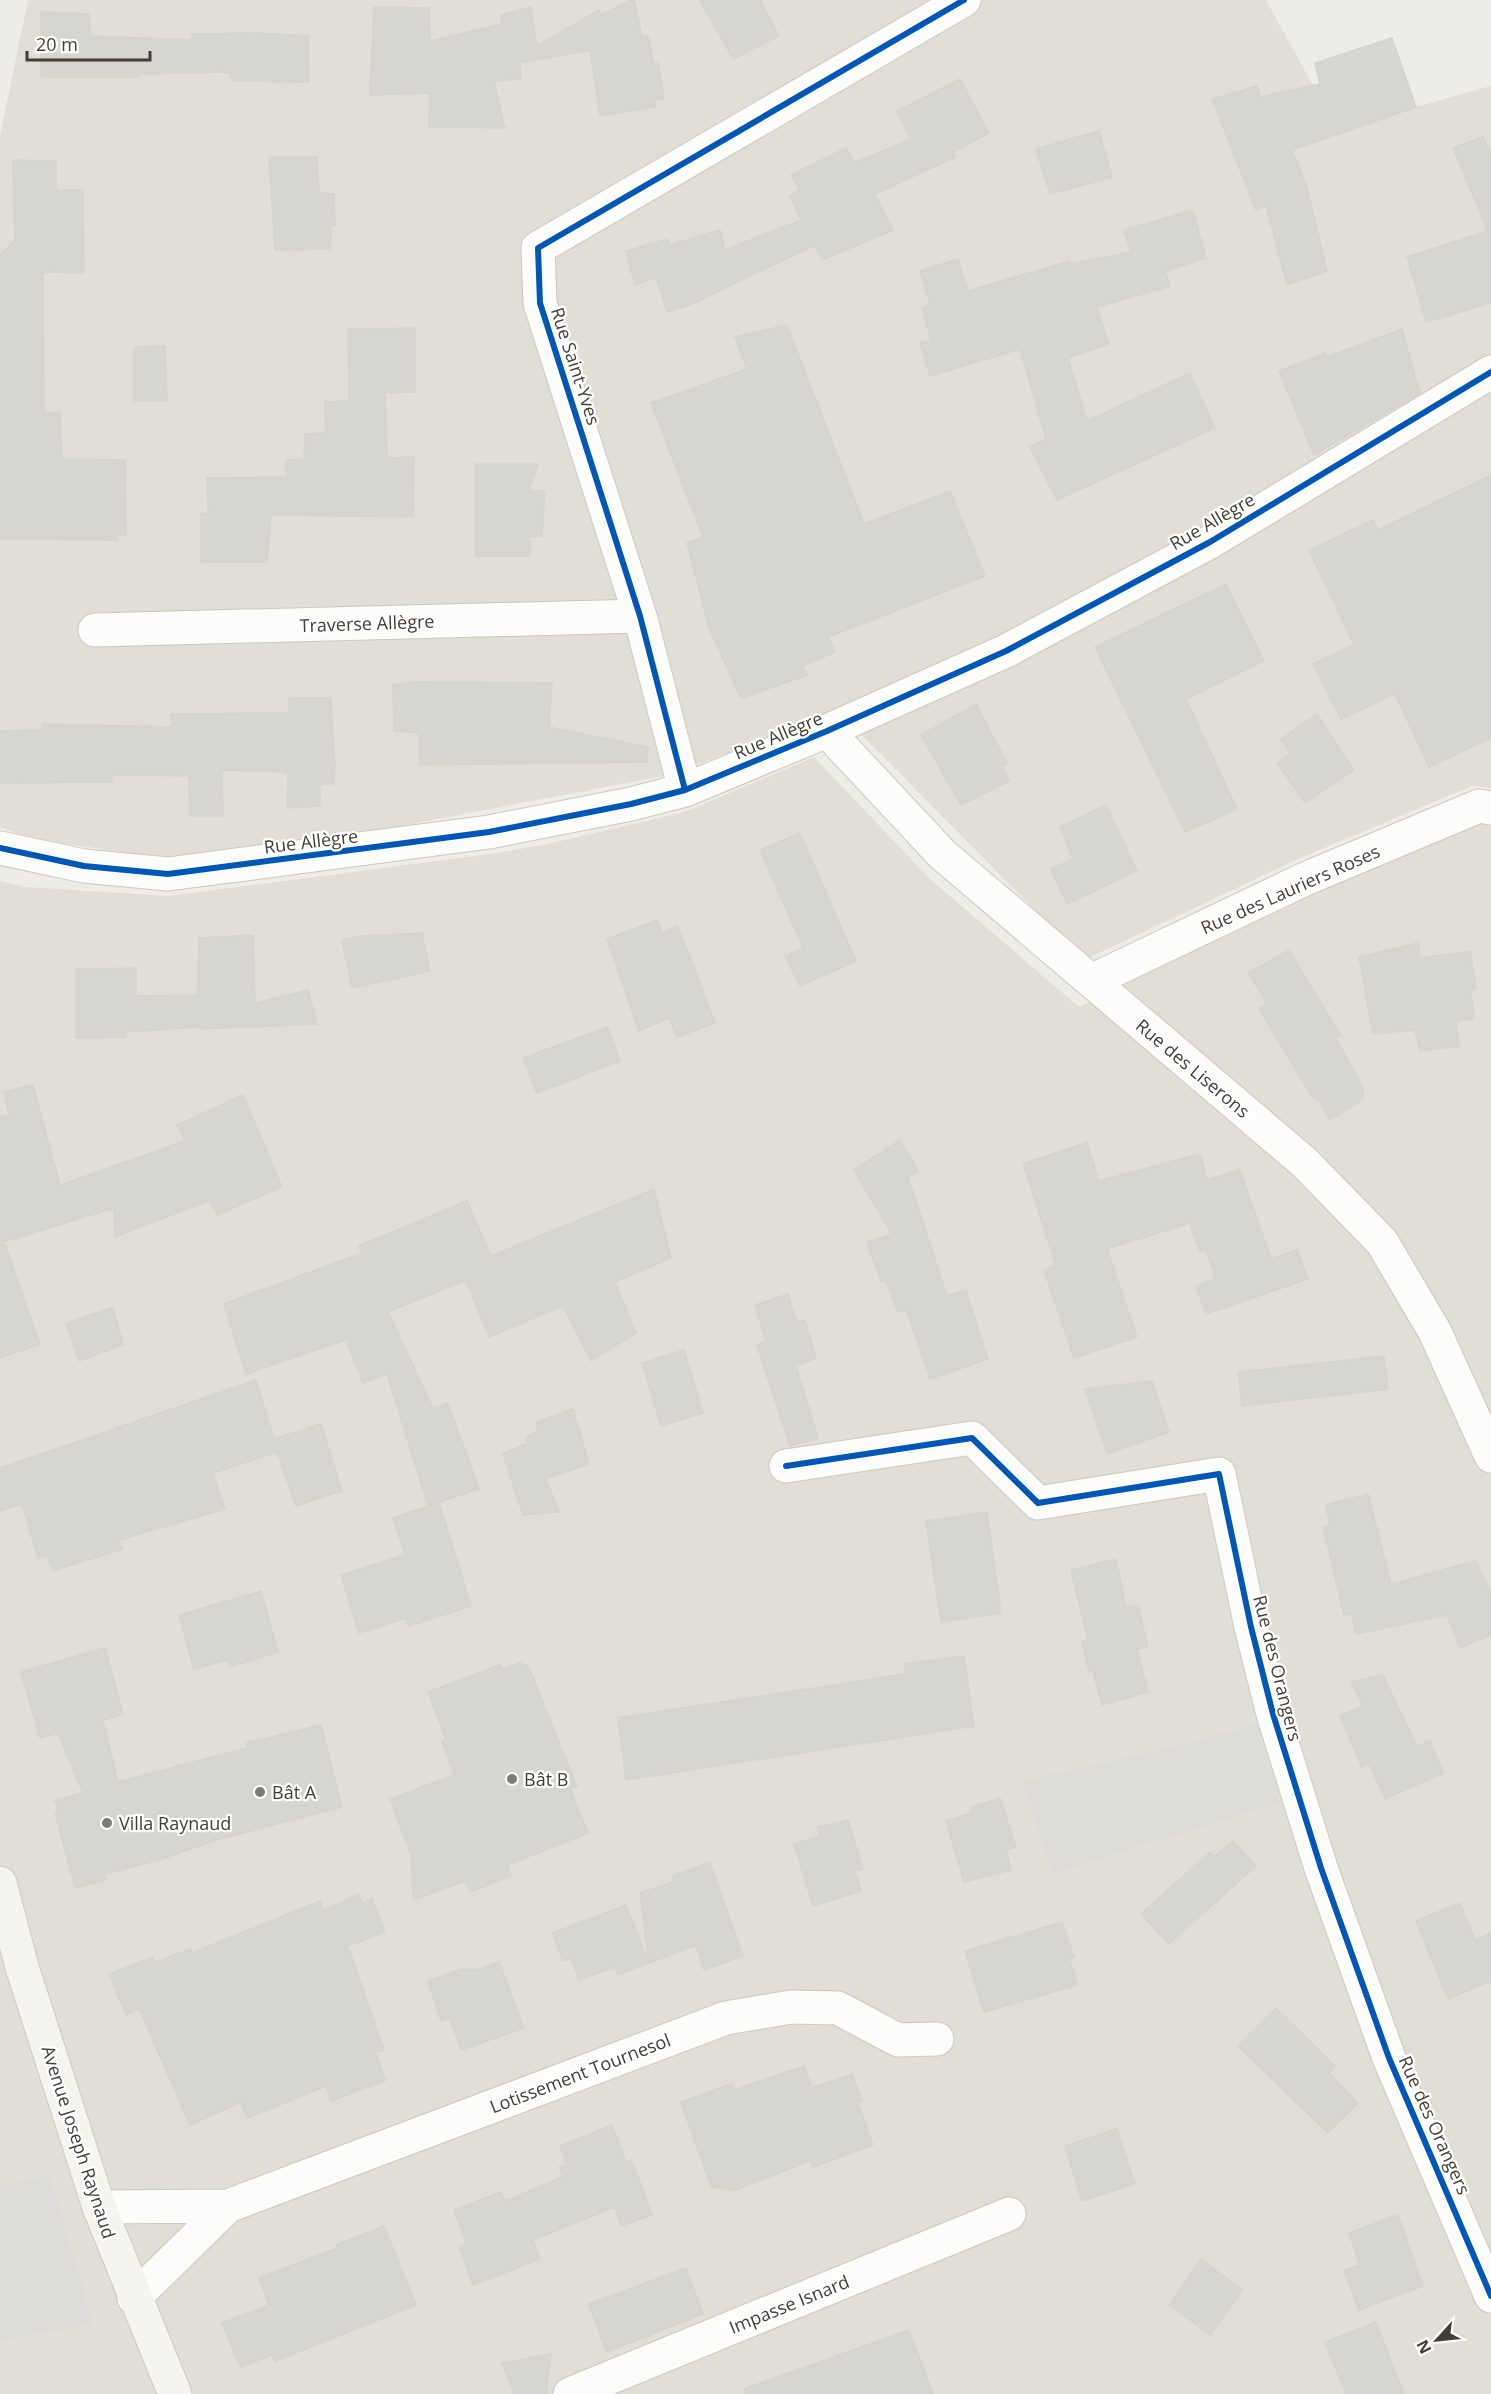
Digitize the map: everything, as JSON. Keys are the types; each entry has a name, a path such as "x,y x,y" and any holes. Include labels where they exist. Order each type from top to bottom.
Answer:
{"main road":[{"name":"Avenue Joseph Raynaud","path":"0,1883 27,1982 99,2207 134,2298 175,2394"}],"street":[{"name":"Rue Saint-Yves","path":"685,790 640,616 540,303 538,248 964,0"},
{"name":"Rue Allègre","path":"0,848 84,866 168,874 489,832 631,804 685,790 827,731 1006,651 1200,547 1491,372"},
{"name":"Traverse Allègre","path":"95,630 640,616"},
{"name":"Rue des Liserons","path":"827,731 942,854 1304,1162 1382,1242 1435,1332 1491,1456"},
{"name":"Rue des Lauriers Roses","path":"1091,981 1305,879 1479,806 1491,808"},
{"name":"Rue des Orangers","path":"786,1466 972,1437 1038,1503 1219,1474 1251,1627 1273,1714 1321,1868 1389,2058 1491,2296"},
{"name":"Lotissement Tournesol","path":"99,2207 228,2206 726,2018 790,2007 838,2008 898,2040 937,2039"},
{"name":"Lotissement Tournesol","path":"134,2298 228,2206"},
{"name":"Impasse Isnard","path":"570,2394 1008,2214"}],"shaded area":[{"path":"28,0 1266,0 1337,129 1491,86 1491,359 1204,529 1000,638 821,718 669,775 337,838 171,859 33,839 0,827 0,136"},
{"path":"1491,383 1491,788 1472,786 1298,859 1084,960 859,732"},
{"path":"814,757 930,879 1079,1007 1305,896 1479,823 1491,824 1491,2394 0,2394 0,881 26,887 169,896 490,854 543,845 685,812"},
{"path":"1256,1725 1279,1803 1053,1873 1023,1781"},
{"path":"50,2175 93,2324 0,2341 0,2186"}],"building":[{"path":"634,0 642,36 648,36 654,64 658,63 664,99 655,100 656,107 600,116 590,50 520,63 521,78 494,82 505,128 429,127 430,93 370,95 374,7 429,8 430,41 502,24 501,15 531,7 537,46 599,10 601,15"},
{"path":"700,0 760,0 779,36 733,59"},
{"path":"41,12 89,14 90,36 192,40 192,34 258,33 308,36 309,82 233,81 229,72 139,74 139,77 41,77"},
{"path":"1392,38 1416,107 1292,150 1306,184 1327,271 1287,285 1266,206 1256,210 1212,99 1257,86 1260,97 1320,84 1315,63"},
{"path":"960,79 989,133 953,152 955,157 875,194 893,230 822,260 815,245 692,304 667,312 656,277 635,285 626,251 668,239 670,245 720,230 725,250 801,220 790,196 800,190 791,175 846,148 854,163 911,139 897,111"},
{"path":"1099,131 1112,177 1050,194 1036,149"},
{"path":"1483,137 1491,155 1491,303 1426,322 1407,257 1488,231 1453,148"},
{"path":"269,157 317,157 319,193 334,194 335,225 331,226 330,249 275,250"},
{"path":"13,160 56,161 56,190 83,190 84,273 43,272 44,413 60,412 62,459 125,460 126,535 117,535 117,540 0,539 0,255 15,240"},
{"path":"1193,210 1206,258 1165,271 1170,286 1097,307 1109,344 1068,358 1087,421 1190,373 1215,428 1057,500 1030,447 1046,439 1020,349 930,376 920,343 931,341 922,307 930,304 920,271 958,259 968,291 1069,261 1070,264 1131,252 1124,230"},
{"path":"787,325 864,524 950,491 985,576 828,637 835,652 802,666 808,675 741,698 709,628 687,543 703,537 651,403 747,369 735,337"},
{"path":"415,328 415,392 385,393 387,458 414,457 413,517 271,515 267,562 201,562 201,514 208,513 207,478 286,477 286,460 304,459 305,434 326,433 325,402 349,401 348,329"},
{"path":"1402,329 1420,393 1314,455 1279,371 1325,353 1327,357"},
{"path":"165,346 167,401 134,401 134,347"},
{"path":"475,464 538,464 529,491 545,491 542,536 530,537 530,556 475,556"},
{"path":"1491,475 1491,738 1429,767 1395,694 1341,719 1313,664 1354,644 1309,550 1373,520 1378,530"},
{"path":"1226,584 1264,661 1186,699 1237,809 1185,832 1095,647"},
{"path":"412,682 552,683 549,727 648,747 647,762 419,765 419,733 394,731 393,685"},
{"path":"289,698 331,698 335,769 333,784 320,784 320,806 287,808 288,772 222,770 223,816 190,816 189,776 112,775 112,782 0,783 0,731 42,730 42,724 172,727 171,714 289,713"},
{"path":"976,704 1007,763 1002,767 1009,781 961,805 921,735"},
{"path":"1317,714 1354,770 1305,803 1277,763 1290,754 1281,739"},
{"path":"1106,805 1137,871 1067,904 1051,869 1073,859 1060,827"},
{"path":"800,833 856,961 800,986 785,956 803,948 760,850"},
{"path":"657,920 662,933 678,926 715,1023 677,1037 669,1018 639,1031 607,939"},
{"path":"422,933 430,971 352,988 342,940 362,936"},
{"path":"253,935 255,1003 308,990 317,1024 200,1029 200,1027 126,1032 126,1037 76,1038 76,969 136,968 136,996 198,995 199,938"},
{"path":"1418,943 1420,958 1470,951 1476,989 1471,990 1474,1019 1456,1021 1459,1046 1420,1051 1415,1030 1373,1034 1359,957"},
{"path":"1289,950 1341,1036 1335,1037 1363,1087 1363,1099 1330,1120 1318,1099 1312,1097 1259,1009 1267,1003 1248,973"},
{"path":"608,1027 620,1061 537,1093 523,1058"},
{"path":"33,1085 60,1185 185,1141 177,1125 243,1095 282,1187 217,1215 210,1200 115,1237 114,1208 0,1243 0,1117 9,1115 4,1092"},
{"path":"900,1140 918,1171 908,1177 947,1296 966,1290 988,1359 930,1379 906,1309 898,1312 886,1280 881,1282 867,1242 892,1234 854,1170"},
{"path":"1087,1142 1099,1181 1200,1154 1207,1180 1240,1170 1271,1259 1297,1250 1308,1279 1206,1314 1196,1286 1216,1279 1206,1250 1199,1251 1190,1223 1107,1249 1137,1337 1074,1358 1044,1270 1056,1265 1023,1164"},
{"path":"654,1189 671,1258 615,1282 636,1333 591,1361 563,1306 489,1337 466,1280 388,1312 433,1408 448,1403 479,1489 439,1502 471,1606 409,1626 406,1618 359,1633 341,1575 405,1555 393,1518 434,1504 428,1506 387,1374 363,1383 346,1340 246,1374 224,1304 362,1253 358,1246 467,1201 491,1256"},
{"path":"5,1244 40,1344 0,1358 0,1245"},
{"path":"788,1294 797,1323 805,1320 816,1358 796,1366 818,1438 790,1446 757,1345 766,1341 755,1305"},
{"path":"113,1307 123,1345 79,1361 66,1324"},
{"path":"684,1350 703,1413 661,1426 642,1363"},
{"path":"1384,1356 1388,1389 1242,1406 1238,1372"},
{"path":"256,1380 274,1439 321,1424 342,1491 296,1506 277,1452 213,1473 225,1509 119,1540 122,1549 53,1571 47,1555 38,1558 22,1504 0,1511 0,1468"},
{"path":"1152,1381 1169,1432 1107,1454 1085,1389"},
{"path":"573,1409 589,1464 546,1479 559,1512 523,1515 503,1454 528,1443 526,1437 538,1431 536,1422"},
{"path":"1368,1494 1391,1584 1476,1561 1491,1595 1491,1635 1460,1648 1447,1615 1356,1634 1352,1614 1344,1615 1323,1527 1330,1526 1326,1505"},
{"path":"987,1512 1001,1613 941,1622 926,1521"},
{"path":"1116,1559 1126,1608 1138,1605 1148,1647 1137,1649 1148,1692 1102,1705 1093,1671 1089,1672 1082,1641 1088,1640 1071,1570"},
{"path":"261,1591 278,1652 230,1667 228,1660 194,1669 179,1615"},
{"path":"105,1648 123,1714 103,1720 118,1782 247,1748 246,1743 321,1725 342,1807 216,1840 165,1858 105,1874 106,1880 75,1888 55,1812 58,1811 55,1800 83,1793 58,1733 40,1738 21,1672"},
{"path":"964,1656 974,1726 626,1780 618,1718 905,1674 905,1664"},
{"name":"Bât B","path":"522,1662 524,1666 528,1665 577,1787 570,1789 588,1833 507,1865 511,1876 470,1892 466,1881 413,1900 411,1856 390,1799 454,1775 442,1741 446,1740 428,1692 500,1665 502,1669"},
{"path":"1383,1675 1417,1747 1430,1740 1443,1773 1385,1799 1369,1763 1362,1767 1340,1716 1363,1706 1351,1682"},
{"path":"1000,1798 1016,1847 1006,1850 1011,1870 964,1882 946,1821 972,1813 971,1807"},
{"path":"848,1820 863,1869 855,1871 861,1891 813,1906 794,1844 820,1836 818,1827"},
{"path":"1233,1841 1256,1866 1169,1944 1141,1914 1210,1852 1214,1857"},
{"path":"710,1862 743,1956 704,1970 696,1945 618,1975 615,1967 579,1980 571,1959 563,1961 553,1933 626,1905 649,1963 640,1893 674,1882 672,1876"},
{"path":"358,1894 363,1903 372,1899 385,1932 348,1946 384,2050 375,2052 386,2080 331,2101 326,2086 247,2118 241,2102 190,2125 139,2008 126,2015 109,1974 153,1957 155,1962 191,1949 192,1953 320,1901 323,1911"},
{"path":"1460,1903 1475,1940 1491,1933 1491,1981 1448,1999 1416,1921"},
{"path":"1062,1922 1074,1957 1069,1959 1078,1985 984,2012 965,1951"},
{"path":"499,1962 524,2028 461,2050 450,2018 441,2021 428,1981 461,1969 475,1970"},
{"path":"1276,2008 1335,2066 1329,2073 1358,2103 1328,2133 1238,2046"},
{"path":"804,2066 812,2088 852,2074 862,2101 858,2103 873,2145 813,2167 810,2161 735,2190 711,2187 681,2102 731,2084 734,2090"},
{"path":"612,2125 626,2163 632,2160 652,2215 621,2226 615,2207 533,2240 540,2259 473,2285 459,2247 466,2243 454,2210 501,2192 505,2201 563,2177 559,2167 567,2165 560,2146"},
{"path":"1117,2129 1135,2184 1082,2201 1065,2146"},
{"path":"1398,2215 1423,2286 1359,2310 1344,2270 1360,2265 1349,2233"},
{"path":"384,2226 416,2305 275,2361 272,2355 240,2367 222,2323 269,2305 259,2278 337,2248 336,2245"},
{"path":"1201,2259 1243,2290 1210,2335 1169,2305"},
{"path":"686,2268 703,2314 606,2352 589,2304"},
{"path":"1376,2322 1404,2394 1346,2394 1325,2342"},
{"path":"909,2330 933,2394 744,2394 744,2389"},
{"path":"551,2354 546,2394 514,2394 502,2363"}],"cycle path":[{"path":"685,790 640,616 540,303 538,248 964,0"},
{"path":"0,848 84,866 168,874 489,832 631,804 685,790 827,731 1006,651 1210,542 1491,372"},
{"path":"786,1466 972,1438 1038,1503 1219,1474 1251,1627 1273,1714 1321,1868 1389,2058 1491,2296"}],"place":[{"name":"Bât B","path":"512,1779"},
{"name":"Bât A","path":"260,1792"},
{"name":"Villa Raynaud","path":"107,1823"}]}
